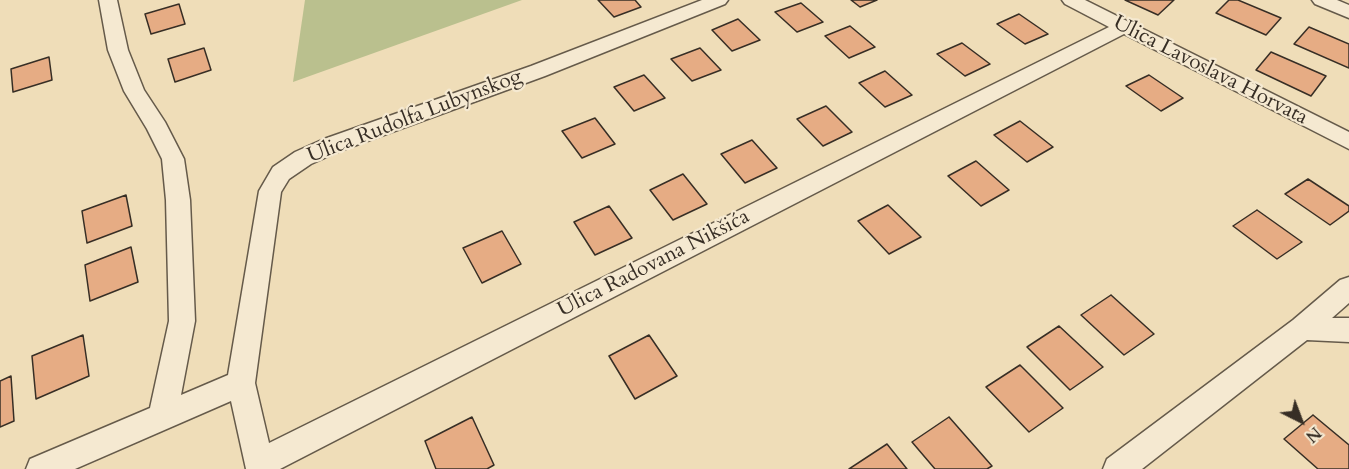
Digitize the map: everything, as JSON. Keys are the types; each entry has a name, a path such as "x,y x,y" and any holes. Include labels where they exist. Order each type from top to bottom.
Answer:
{"street":[{"path":"108,0 118,50 134,91 157,126 173,159 178,200 182,321 163,416"},
{"name":"Ulica Rudolfa Lubynskog","path":"241,383 270,191 281,173 303,158 332,145 538,71 719,0"},
{"name":"Ulica Lavoslava Horvata","path":"1071,0 1349,141"},
{"path":"1321,0 1349,12"},
{"name":"Ulica Radovana Nikšića","path":"241,383 259,464 1123,27"},
{"path":"1118,469 1302,328 1349,288"},
{"path":"1302,328 1349,330"},
{"path":"41,469 241,383"}],"green space":[{"path":"305,0 522,0 293,82"}],"building":[{"path":"598,0 635,0 641,7 614,17"},
{"path":"851,0 877,0 860,7"},
{"path":"1125,0 1174,0 1158,15"},
{"path":"1229,0 1238,0 1281,18 1266,35 1216,13"},
{"path":"801,3 823,22 797,32 775,12"},
{"path":"179,4 185,24 151,34 145,14"},
{"path":"1019,14 1048,34 1025,44 997,24"},
{"path":"738,19 760,40 732,51 712,30"},
{"path":"850,26 875,47 849,58 825,36"},
{"path":"1309,27 1349,44 1349,68 1294,44"},
{"path":"962,43 990,64 965,76 937,54"},
{"path":"204,48 211,70 175,82 168,59"},
{"path":"700,48 721,70 692,81 671,59"},
{"path":"1271,52 1326,76 1311,96 1256,70"},
{"path":"49,57 52,80 13,92 11,69"},
{"path":"885,71 912,95 885,107 859,83"},
{"path":"644,75 665,98 634,111 614,87"},
{"path":"1149,75 1183,98 1161,111 1126,86"},
{"path":"826,106 852,132 823,146 797,119"},
{"path":"595,118 615,144 582,158 562,131"},
{"path":"1020,121 1053,147 1027,162 994,135"},
{"path":"752,140 777,168 745,183 721,154"},
{"path":"976,161 1009,190 981,206 948,176"},
{"path":"683,174 707,204 673,220 650,190"},
{"path":"1308,179 1349,206 1349,211 1330,225 1285,194"},
{"path":"126,195 132,226 87,243 82,211"},
{"path":"888,205 921,237 889,254 858,221"},
{"path":"609,206 632,238 595,255 574,222"},
{"path":"1257,210 1302,242 1277,259 1233,226"},
{"path":"502,231 521,264 482,283 463,248"},
{"path":"131,247 138,282 90,301 85,265"},
{"path":"1111,295 1154,334 1124,355 1081,315"},
{"path":"1059,326 1103,367 1070,390 1027,347"},
{"path":"83,335 89,376 36,399 32,356"},
{"path":"649,335 677,376 635,399 609,356"},
{"path":"1020,365 1063,408 1029,432 986,387"},
{"path":"11,376 14,421 0,427 0,381"},
{"path":"1313,415 1349,445 1349,469 1318,469 1284,439"},
{"path":"472,417 494,465 487,469 436,469 425,441"},
{"path":"949,417 992,466 987,469 935,469 912,442"},
{"path":"887,444 907,469 849,469"}]}
